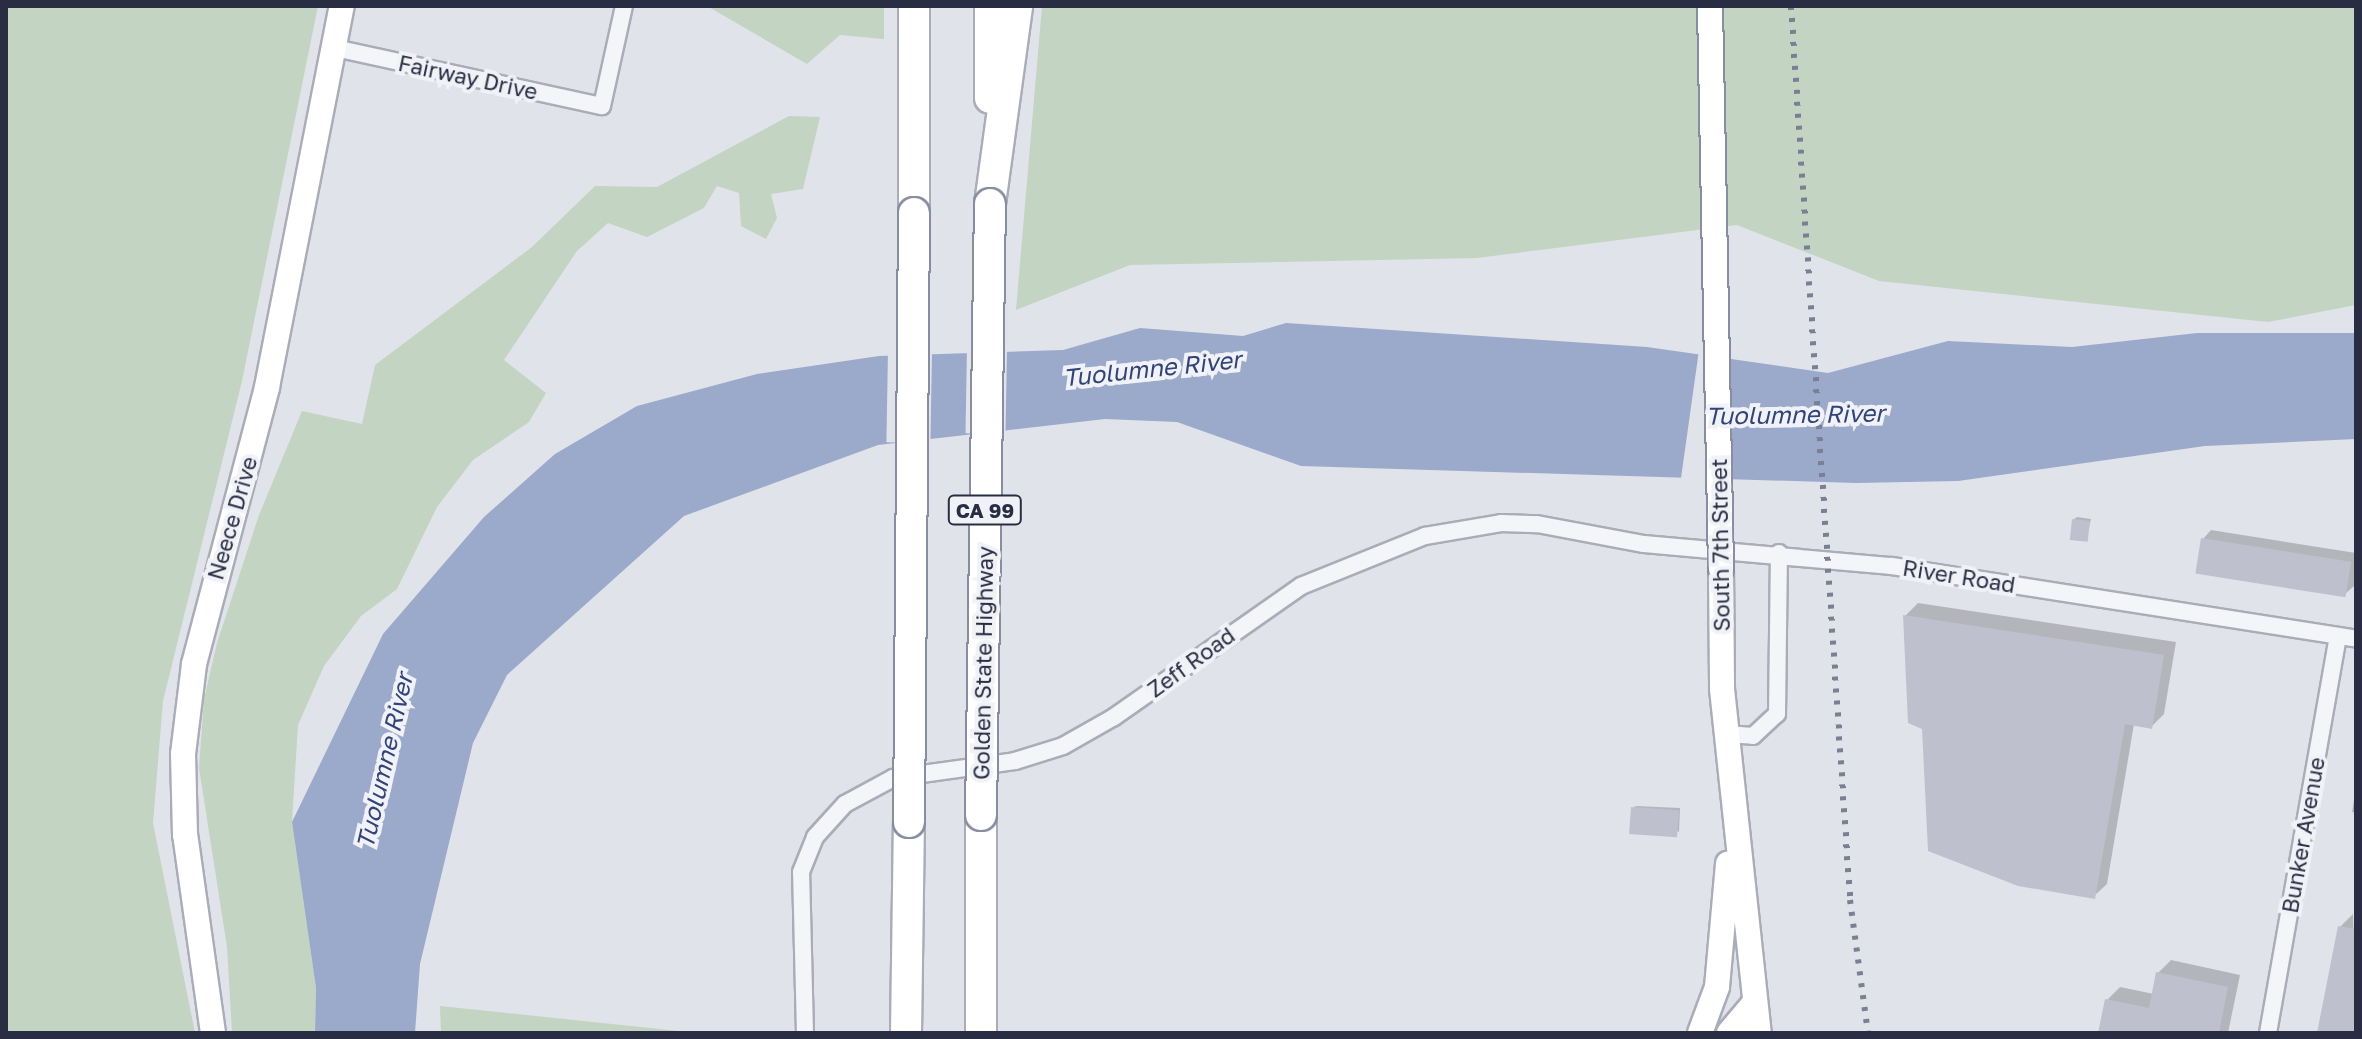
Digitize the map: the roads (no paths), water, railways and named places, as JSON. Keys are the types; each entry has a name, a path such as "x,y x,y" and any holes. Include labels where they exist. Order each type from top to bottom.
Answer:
{"highway":[{"path":"906,1033 914,18"},
{"name":"Golden State Highway","path":"981,1033 990,204 1003,19"}],"street":[{"name":"Neece Drive","path":"213,1033 185,835 183,754 188,709 194,664 267,387 342,6"},
{"name":"Fairway Drive","path":"335,48 602,106 624,6"},
{"name":"South 7th Street","path":"1710,6 1726,734 1759,1033"},
{"name":"Zeff Road","path":"805,1033 801,872 826,822 876,785 915,774 1015,761 1063,746 1114,717 1301,586 1425,536 1501,523 1537,524 1644,544 1779,553"},
{"name":"River Road","path":"1779,553 1892,566 2356,639"},
{"path":"1726,734 1753,736 1777,714 1779,553"},
{"name":"Bunker Avenue","path":"2268,1033 2338,636"},
{"path":"1700,1033 1717,987 1733,801"},
{"path":"1729,1033 1754,1003"}],"water":[{"name":"Tuolumne River","path":"1286,323 1647,347 1828,373 1948,341 2072,347 2197,333 2356,333 2356,439 2205,446 1958,481 1856,483 1301,466 1177,422 1105,419 878,445 684,516 507,675 473,743 420,964 415,1033 315,1033 316,988 292,822 383,634 484,517 555,454 637,406 757,374 879,356 1063,350 1140,328 1243,336"}],"railway":[{"path":"1791,6 1850,900 1868,1033"}]}
